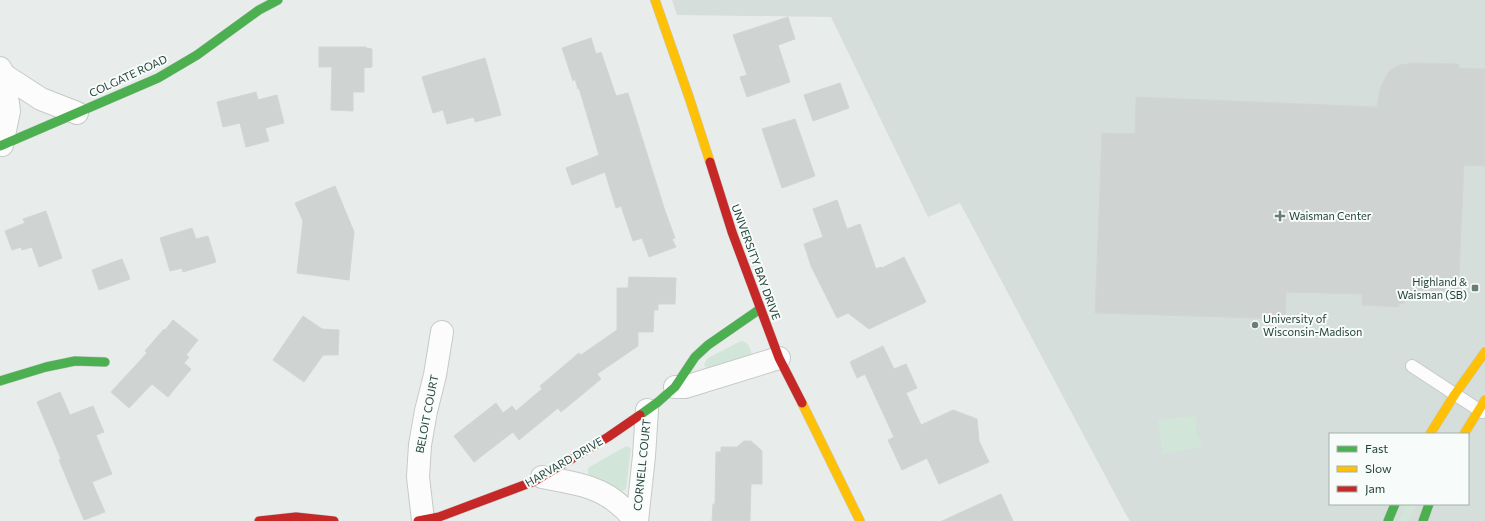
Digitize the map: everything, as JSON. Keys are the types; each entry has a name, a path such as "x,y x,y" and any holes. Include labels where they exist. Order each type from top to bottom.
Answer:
{"street":[{"name":"COLGATE ROAD","path":"1,146 158,78 197,55 259,10 278,0"},
{"name":"UNIVERSITY BAY DRIVE","path":"655,0 689,97 732,232 779,358 860,521"},
{"path":"2,72 41,99 77,113"},
{"path":"1,146 9,111 2,72"},
{"name":"HARVARD DRIVE","path":"421,521 439,517 535,481 608,437 647,410 675,387 695,357 708,345 760,309"},
{"name":"BELOIT COURT","path":"421,521 418,477 420,445 426,411 435,375 442,332"},
{"path":"1431,433 1455,394 1485,352"},
{"path":"675,387 685,387 696,384 779,358"},
{"path":"0,381 46,367 75,361 105,362"},
{"path":"1465,433 1483,408"},
{"name":"CORNELL COURT","path":"637,521 647,410"},
{"name":"CORNELL COURT","path":"542,477 590,486 606,494 618,503 628,512 633,521"},
{"path":"1388,521 1395,505"},
{"path":"1423,521 1429,505"},
{"path":"259,521 296,517 334,521"}],"lane":[{"path":"1412,366 1455,394 1483,408"}],"shaded area":[{"name":"University of Wisconsin-Madison","path":"672,0 1485,0 1485,521 1130,521 960,203 928,217 831,17 677,15"}],"green space":[{"path":"741,341 749,346 751,356 707,370 704,364 708,358"},
{"path":"1195,416 1197,433 1202,447 1163,454 1158,420"},
{"path":"626,446 631,448 626,489 620,492 588,474 588,468"},
{"path":"1406,505 1416,505 1409,521 1399,521"}],"building":[{"path":"788,17 795,39 778,45 790,82 747,97 740,77 747,75 733,35"},
{"path":"591,38 596,54 601,52 616,96 628,93 675,238 672,239 676,247 649,257 642,238 633,241 621,206 616,208 605,172 572,185 566,168 599,155 579,88 578,89 575,79 573,81 562,48"},
{"path":"319,47 366,47 372,49 372,67 364,68 364,92 353,92 353,111 331,110 332,67 319,67"},
{"path":"485,58 501,115 475,122 474,117 447,124 443,110 433,113 422,77"},
{"name":"Waisman Center","path":"1413,63 1459,64 1459,68 1485,69 1485,166 1464,165 1458,299 1405,298 1404,304 1399,304 1399,307 1362,305 1362,294 1286,292 1285,319 1095,313 1102,133 1135,134 1136,97 1377,107 1380,89 1387,74 1392,69 1400,65"},
{"path":"840,83 849,108 813,121 804,95"},
{"path":"256,92 258,100 277,95 284,123 265,128 269,141 246,147 240,123 223,127 217,102"},
{"path":"795,119 815,176 782,188 762,129"},
{"path":"335,186 354,232 349,280 297,273 303,221 295,203"},
{"path":"837,200 847,229 860,224 876,269 882,268 904,257 926,302 869,329 848,313 837,318 811,266 804,244 823,237 813,209"},
{"path":"46,211 62,258 39,267 32,247 22,250 21,247 12,250 5,231 25,223 23,219"},
{"path":"192,228 196,239 208,236 216,262 183,272 182,268 170,271 160,238"},
{"path":"122,259 130,279 99,290 92,270"},
{"path":"629,277 676,278 675,304 658,304 658,310 654,310 653,332 638,332 638,346 597,374 601,379 561,412 558,408 519,440 513,432 474,462 454,436 496,403 503,413 512,406 516,411 542,389 540,386 579,353 581,355 617,330 617,288 628,288"},
{"path":"303,316 322,329 339,330 338,355 323,355 304,382 273,360"},
{"path":"173,320 198,340 186,355 189,357 184,363 191,369 168,397 152,384 129,408 111,392 147,353 145,351"},
{"path":"883,346 894,369 906,364 917,388 906,393 921,425 953,410 977,419 979,441 989,462 939,484 927,458 902,470 888,440 894,437 865,374 857,378 850,362"},
{"path":"60,392 70,415 93,406 104,432 96,435 112,474 92,482 105,512 84,520 59,460 61,459 37,402"},
{"path":"744,441 751,441 762,451 762,484 751,484 750,521 712,521 713,504 715,504 716,452 721,452 721,447 737,447"},
{"path":"1001,494 1013,521 942,521"}],"traffic: fast":[{"path":"0,146 158,78 197,55 259,10 278,0"},
{"path":"640,415 675,387 695,357 708,345 760,309"},
{"path":"0,381 46,367 75,361 105,362"},
{"path":"1388,521 1395,505"},
{"path":"1423,521 1429,505"}],"traffic: slow":[{"path":"655,0 710,162"},
{"path":"1431,433 1455,394 1485,352"},
{"path":"1465,433 1485,400"},
{"path":"802,403 860,521"}],"traffic: jam":[{"path":"710,162 732,232 779,358 802,403"},
{"path":"418,521 439,517 535,481 608,437 640,415"},
{"path":"259,521 296,517 334,521"}],"place":[{"name":"Waisman Center","path":"1280,216"},
{"name":"Highland & Waisman (SB)","path":"1475,288"},
{"name":"University of Wisconsin-Madison","path":"1255,325"}]}
